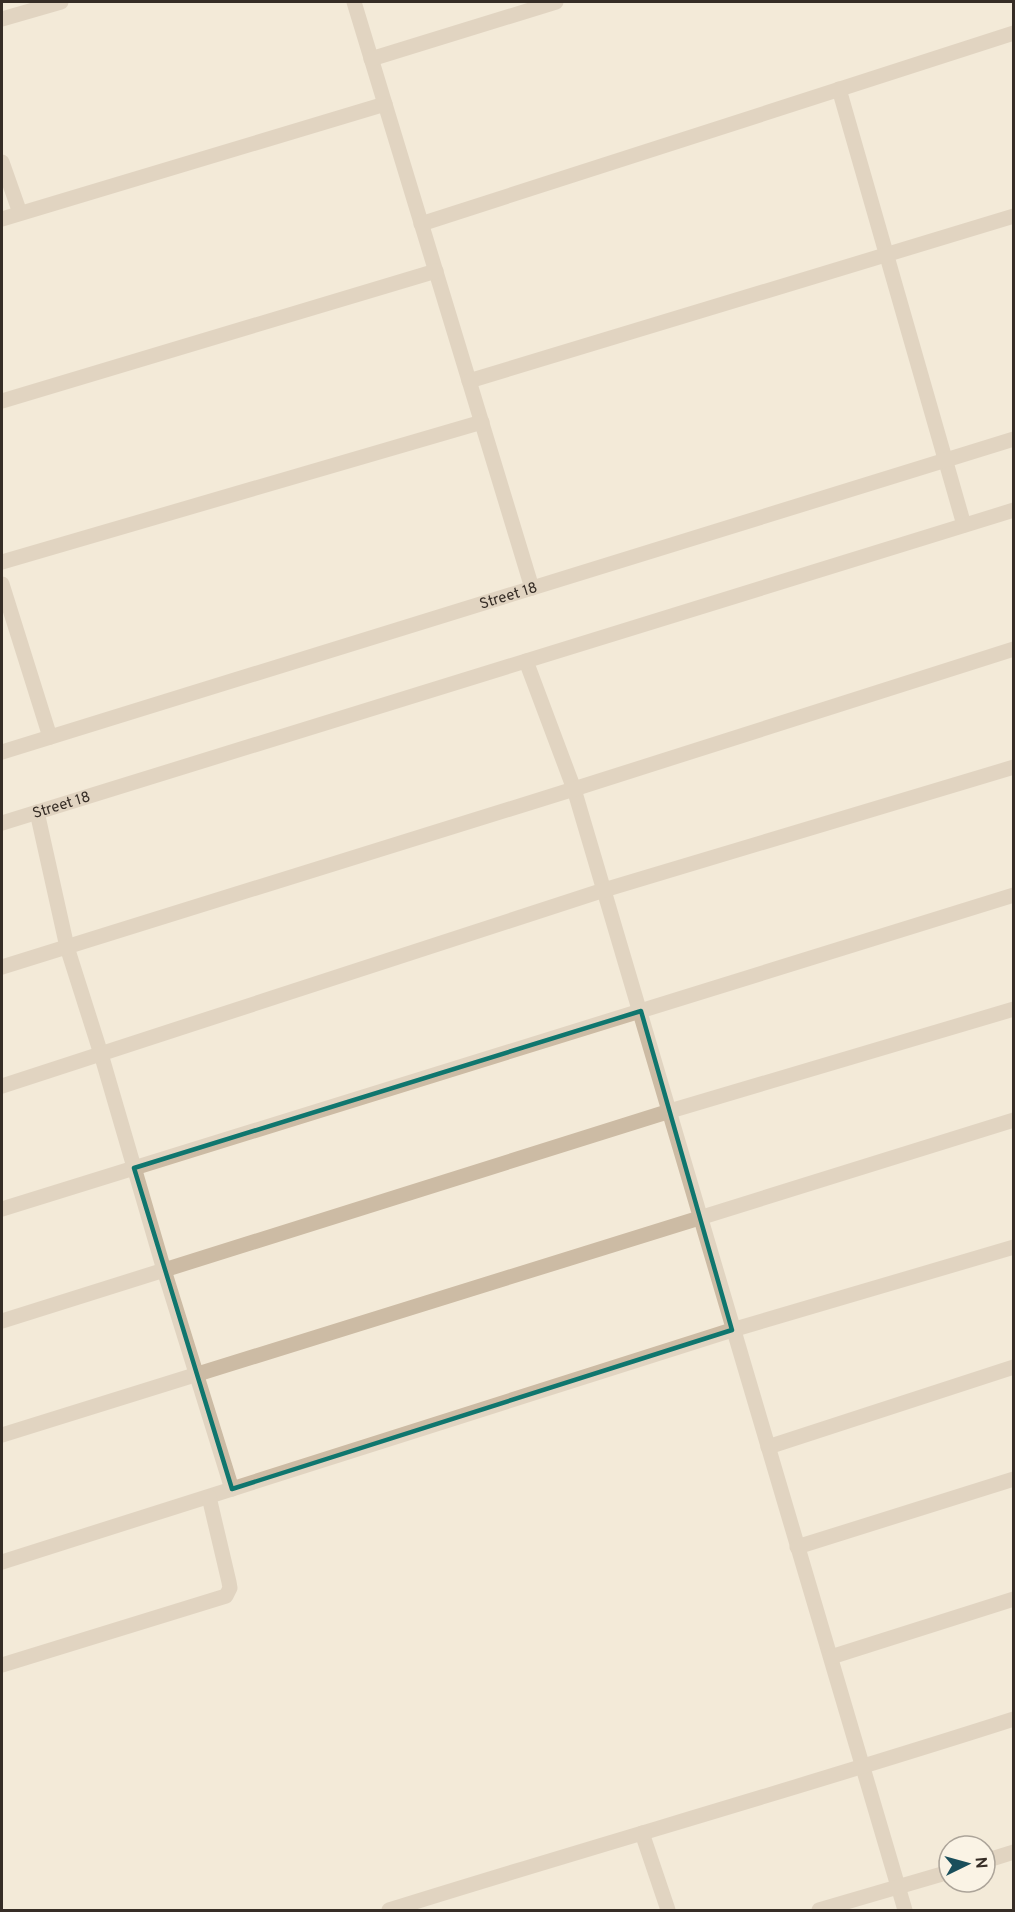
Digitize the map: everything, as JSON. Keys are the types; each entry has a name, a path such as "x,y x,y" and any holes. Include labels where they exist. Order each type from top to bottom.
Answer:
{"street":[{"path":"2,19 61,2"},
{"path":"354,2 532,588"},
{"path":"371,60 556,2"},
{"path":"422,224 1014,33"},
{"path":"839,89 964,525"},
{"path":"2,219 385,104"},
{"path":"2,162 20,213"},
{"path":"469,381 1014,216"},
{"path":"2,402 436,271"},
{"path":"2,562 482,422"},
{"name":"Street 18","path":"2,752 1014,439"},
{"name":"Street 18","path":"2,823 1014,510"},
{"path":"2,584 6,608 50,737"},
{"path":"2,967 1014,649"},
{"path":"526,661 574,789 905,1911"},
{"path":"2,1086 604,890 1014,767"},
{"path":"37,812 67,947 101,1054 195,1374 232,1489"},
{"path":"2,1209 1014,894"},
{"path":"2,1322 670,1111 1014,1008"},
{"path":"2,1435 1014,1120"},
{"path":"2,1562 732,1330 1014,1247"},
{"path":"768,1447 1014,1367"},
{"path":"797,1547 1014,1479"},
{"path":"2,1665 226,1596 230,1588 229,1582 209,1497"},
{"path":"831,1657 1014,1599"},
{"path":"389,1911 1014,1719"},
{"path":"642,1833 668,1911"},
{"path":"997,1857 1014,1852"},
{"path":"819,1911 937,1876"}],"highlighted area":[{"path":"641,1011 732,1330 232,1489 134,1168"}]}
